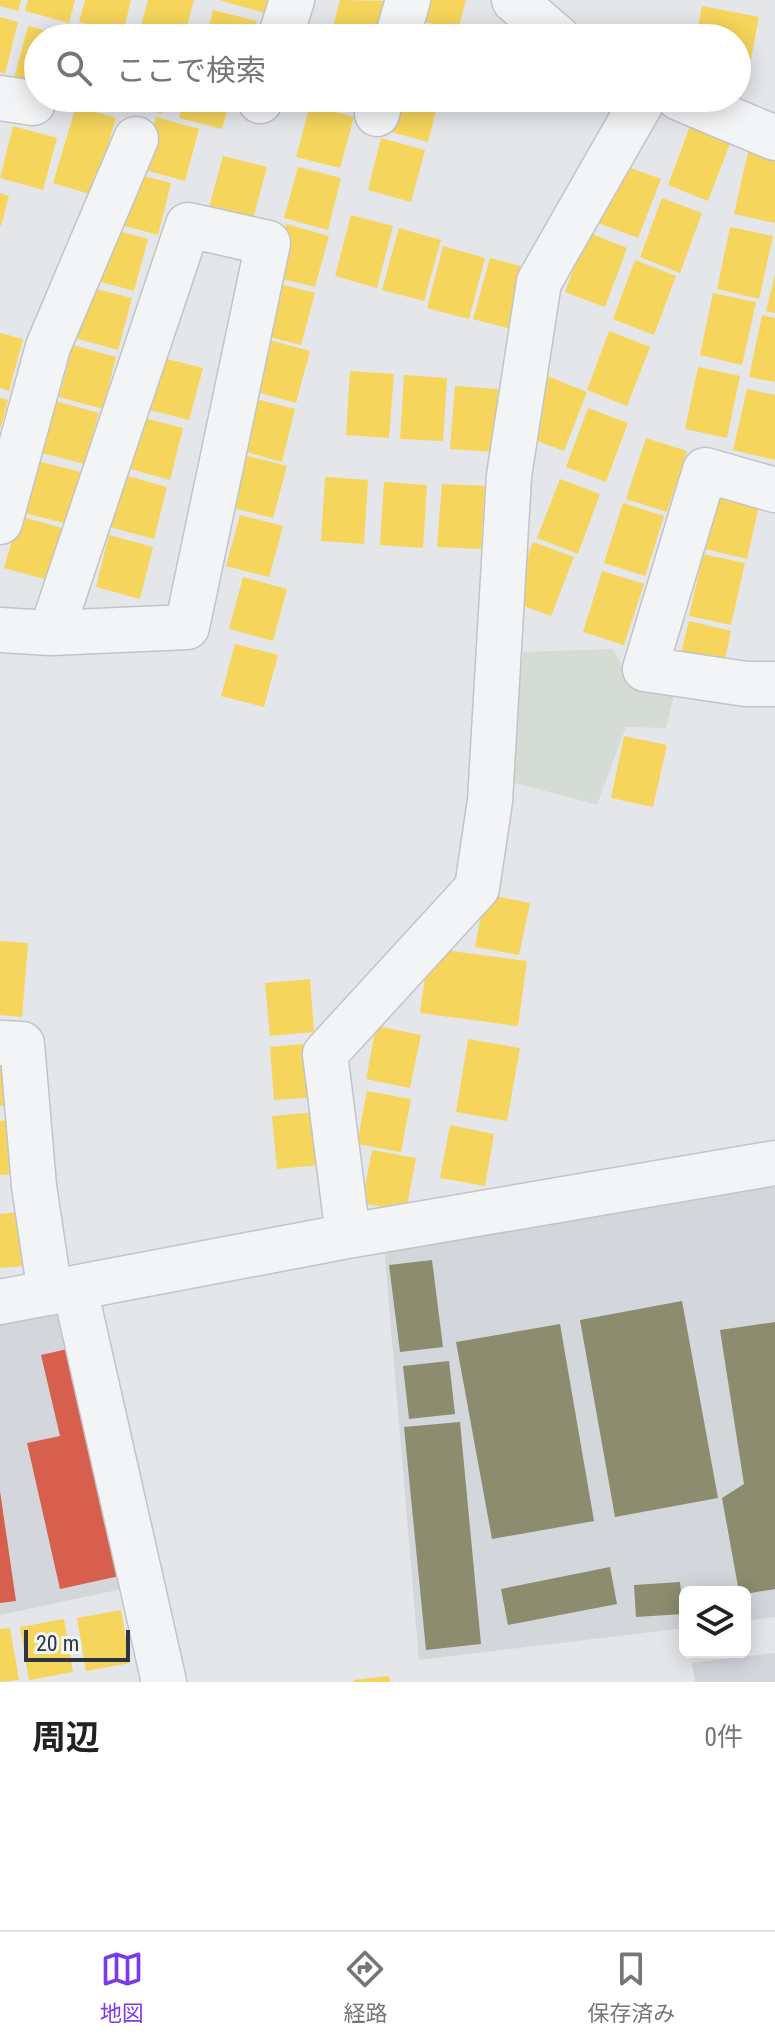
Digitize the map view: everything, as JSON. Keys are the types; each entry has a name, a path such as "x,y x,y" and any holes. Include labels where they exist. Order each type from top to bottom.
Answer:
{"street":[{"path":"284,24 292,0"},
{"path":"401,24 408,0"},
{"path":"514,0 560,24"},
{"path":"348,1236 325,1054 477,888 490,801 509,476 539,282 636,112"},
{"path":"713,112 775,138"},
{"path":"0,522 48,347 136,139"},
{"path":"0,630 51,633 187,627 268,243 188,225 51,633"},
{"path":"775,490 705,470 645,669 746,684 775,684"},
{"path":"0,1043 22,1044 17,1187 63,1291 164,1682"},
{"path":"0,1302 348,1236 775,1163"}],"shaded area":[{"path":"613,649 633,686 676,687 666,728 626,727 597,805 508,781 523,652"},
{"path":"775,1180 775,1617 751,1620 751,1586 679,1586 679,1629 419,1660 384,1246"},
{"path":"79,1308 131,1587 0,1615 0,1321"},
{"path":"775,1653 775,1682 695,1682 692,1663"}],"building: 住宅":[{"path":"0,0 21,0 18,11 0,6"},
{"path":"28,0 75,0 69,23 25,11"},
{"path":"85,0 131,0 125,24 79,22"},
{"path":"148,0 194,0 188,24 142,24"},
{"path":"219,0 268,0 265,13"},
{"path":"340,0 387,1 381,24 334,24"},
{"path":"419,0 466,0 460,24 434,24 414,19"},
{"path":"702,6 759,17 751,58 751,24 699,24"},
{"path":"213,10 257,21 256,24 210,24"},
{"path":"0,17 18,22 5,74 0,72"},
{"path":"24,41 24,81 14,78"},
{"path":"74,112 96,112 116,118 93,195 53,183"},
{"path":"180,112 227,112 222,129 179,118"},
{"path":"308,112 336,112 354,117 340,168 296,157"},
{"path":"389,112 436,112 428,142 384,130"},
{"path":"156,117 199,129 185,181 142,169"},
{"path":"13,126 57,138 43,190 0,178"},
{"path":"690,126 731,141 708,201 668,185"},
{"path":"381,138 425,150 411,202 368,190"},
{"path":"748,152 775,158 775,223 734,214"},
{"path":"223,156 267,167 253,219 209,207"},
{"path":"620,164 661,179 638,238 598,223"},
{"path":"298,167 341,178 328,230 284,218"},
{"path":"128,172 171,183 158,235 114,223"},
{"path":"0,193 9,196 1,226 0,225"},
{"path":"662,198 702,213 680,273 640,257"},
{"path":"351,215 393,226 377,288 335,276"},
{"path":"286,224 329,236 315,287 271,276"},
{"path":"104,227 148,239 134,291 91,279"},
{"path":"730,227 773,236 759,299 717,289"},
{"path":"399,228 441,240 424,301 382,290"},
{"path":"587,232 627,248 605,307 565,292"},
{"path":"443,246 485,258 469,319 427,308"},
{"path":"490,258 532,269 515,330 473,319"},
{"path":"635,260 676,276 654,335 613,319"},
{"path":"775,274 775,313 766,311"},
{"path":"272,282 315,293 301,345 258,334"},
{"path":"88,287 132,298 118,350 75,338"},
{"path":"713,293 756,302 742,365 700,355"},
{"path":"762,315 775,318 775,382 749,377"},
{"path":"609,331 650,347 627,406 587,390"},
{"path":"0,333 23,339 9,391 0,388"},
{"path":"266,339 310,351 296,403 253,391"},
{"path":"73,345 116,357 103,409 59,397"},
{"path":"159,357 203,368 189,420 146,409"},
{"path":"698,367 740,376 727,438 685,429"},
{"path":"350,371 394,374 389,438 346,435"},
{"path":"404,375 447,378 443,441 400,439"},
{"path":"547,376 587,392 564,451 524,436"},
{"path":"455,386 498,389 494,452 450,449"},
{"path":"747,389 775,395 775,460 733,450"},
{"path":"0,398 8,400 1,427 0,427"},
{"path":"252,398 295,409 282,462 239,450"},
{"path":"55,401 99,413 85,464 42,453"},
{"path":"588,408 628,423 606,482 566,467"},
{"path":"140,417 183,428 170,480 126,468"},
{"path":"646,438 687,451 667,512 626,499"},
{"path":"244,455 287,466 273,518 230,507"},
{"path":"37,461 81,472 68,524 24,513"},
{"path":"124,475 167,487 154,539 110,527"},
{"path":"325,477 368,480 364,544 321,541"},
{"path":"560,479 600,494 578,554 537,538"},
{"path":"384,482 427,485 423,548 380,545"},
{"path":"442,484 485,486 481,549 437,547"},
{"path":"719,487 761,497 747,559 705,549"},
{"path":"623,503 664,516 645,576 604,563"},
{"path":"240,515 283,526 269,577 226,566"},
{"path":"19,516 62,528 48,580 4,568"},
{"path":"109,535 153,547 140,599 96,587"},
{"path":"533,542 574,557 551,616 510,601"},
{"path":"703,554 745,563 731,625 689,616"},
{"path":"602,571 644,584 624,645 583,632"},
{"path":"243,577 287,589 273,641 229,629"},
{"path":"689,621 731,631 722,672 679,661"},
{"path":"235,644 278,655 264,707 221,696"},
{"path":"624,736 667,745 653,807 611,798"},
{"path":"485,894 530,903 519,955 475,947"},
{"path":"0,941 28,943 22,1017 0,1015"},
{"path":"429,948 527,961 518,1026 420,1013"},
{"path":"310,979 314,1032 270,1036 265,983"},
{"path":"376,1026 421,1035 410,1088 366,1079"},
{"path":"468,1039 520,1048 507,1121 456,1112"},
{"path":"315,1043 319,1097 274,1100 270,1047"},
{"path":"0,1049 7,1106 0,1106"},
{"path":"367,1091 411,1099 401,1152 357,1144"},
{"path":"317,1112 322,1165 277,1169 272,1116"},
{"path":"8,1120 13,1174 0,1175 0,1121"},
{"path":"450,1125 494,1134 485,1186 440,1178"},
{"path":"372,1150 416,1158 406,1211 362,1203"},
{"path":"20,1212 24,1266 0,1268 0,1214"},
{"path":"121,1610 130,1663 86,1671 77,1618"},
{"path":"64,1619 73,1672 29,1680 20,1627"},
{"path":"10,1628 19,1680 0,1682 0,1629"},
{"path":"389,1676 390,1682 354,1682 354,1680"}],"building: 商業":[{"path":"72,1348 124,1575 60,1589 27,1443 60,1436 41,1355"},
{"path":"0,1491 16,1601 0,1603"}],"building: 工業":[{"path":"432,1260 443,1347 400,1352 389,1265"},
{"path":"682,1301 718,1498 615,1517 580,1320"},
{"path":"775,1322 775,1589 751,1593 751,1586 738,1586 722,1498 744,1484 720,1330"},
{"path":"560,1324 594,1521 492,1539 456,1342"},
{"path":"449,1361 455,1414 409,1419 403,1366"},
{"path":"460,1422 481,1644 426,1650 404,1427"},
{"path":"610,1567 617,1604 508,1625 501,1589"},
{"path":"680,1582 679,1614 636,1617 634,1585"}]}
